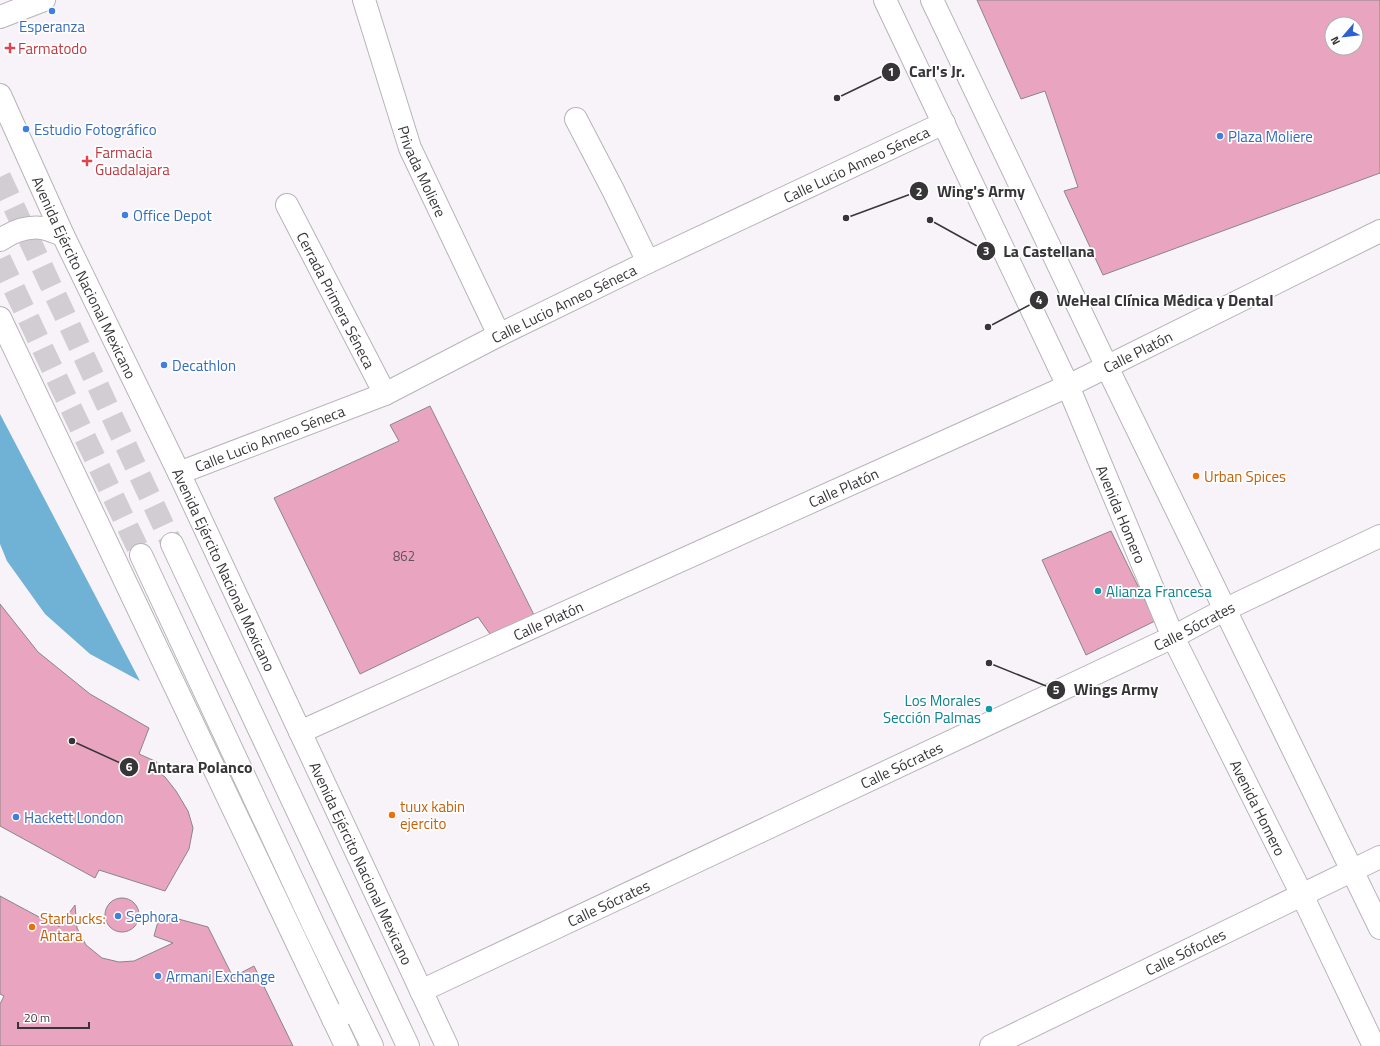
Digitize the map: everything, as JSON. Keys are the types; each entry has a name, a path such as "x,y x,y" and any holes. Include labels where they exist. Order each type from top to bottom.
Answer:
{"street":[{"path":"0,17 44,0"},
{"name":"Privada Moliere","path":"364,0 410,148 499,336"},
{"name":"Avenida Homero","path":"885,0 1068,386 1173,637 1302,895 1374,1046"},
{"path":"932,0 1224,610 1380,928"},
{"name":"Avenida Ejército Nacional Mexicano","path":"0,94 63,235 179,473 447,1046"},
{"path":"576,119 648,262"},
{"name":"Calle Lucio Anneo Séneca","path":"179,473 385,394 648,262 944,123"},
{"name":"Cerrada Primera Séneca","path":"287,205 385,394"},
{"path":"0,240 15,232 42,228 63,235"},
{"name":"Calle Platón","path":"300,732 1068,386 1380,231"},
{"path":"0,318 346,1046"},
{"name":"Calle Sócrates","path":"421,991 1173,637 1224,610 1380,536"},
{"path":"172,544 408,1046"},
{"path":"141,555 252,794 372,1046"},
{"name":"Calle Sófocles","path":"991,1046 1380,857"},
{"path":"333,1019 354,1009"}],"water":[{"path":"0,414 140,681 90,654 45,614 7,561 0,544"}],"building":[{"name":"Plaza Moliere","path":"977,0 1380,0 1380,173 1103,275 1064,191 1078,187 1045,91 1021,99"},
{"path":"430,406 534,615 490,634 478,617 360,674 274,498 399,441 390,425"},
{"name":"Alianza Francesa","path":"1111,531 1155,621 1086,655 1042,560"},
{"path":"0,604 38,652 90,694 149,728 139,754 157,762 154,769 165,777 176,791 188,811 193,828 189,849 165,891 99,870 95,878 0,826"},
{"path":"0,896 39,917 50,913 59,927 75,905 77,928 86,945 102,958 119,962 134,961 173,943 154,936 159,918 165,919 171,917 208,927 233,977 254,966 293,1046 0,1046 0,1004 4,996 0,994"},
{"path":"122,898 134,903 139,915 134,927 122,932 110,927 105,915 110,903"}],"tunnel":[{"path":"0,177 172,544"},
{"path":"0,259 141,555"}],"place":[{"name":"Esperanza","path":"52,11"},
{"name":"Farmatodo","path":"10,48"},
{"name":"Carl's Jr.","path":"837,98"},
{"name":"Estudio Fotográfico","path":"26,129"},
{"name":"Plaza Moliere","path":"1220,136"},
{"name":"Farmacia Guadalajara","path":"87,161"},
{"name":"Office Depot","path":"125,215"},
{"name":"Wing's Army","path":"846,218"},
{"name":"La Castellana","path":"930,220"},
{"name":"WeHeal Clínica Médica y Dental","path":"988,327"},
{"name":"Decathlon","path":"164,365"},
{"name":"Urban Spices","path":"1196,476"},
{"name":"Alianza Francesa","path":"1098,591"},
{"name":"Wings Army","path":"989,663"},
{"name":"Los Morales Sección Palmas","path":"989,709"},
{"name":"Antara Polanco","path":"72,741"},
{"name":"tuux kabin ejercito","path":"392,815"},
{"name":"Hackett London","path":"16,817"},
{"name":"Sephora","path":"118,916"},
{"name":"Starbucks: Antara","path":"32,927"},
{"name":"Armani Exchange","path":"158,976"}]}
